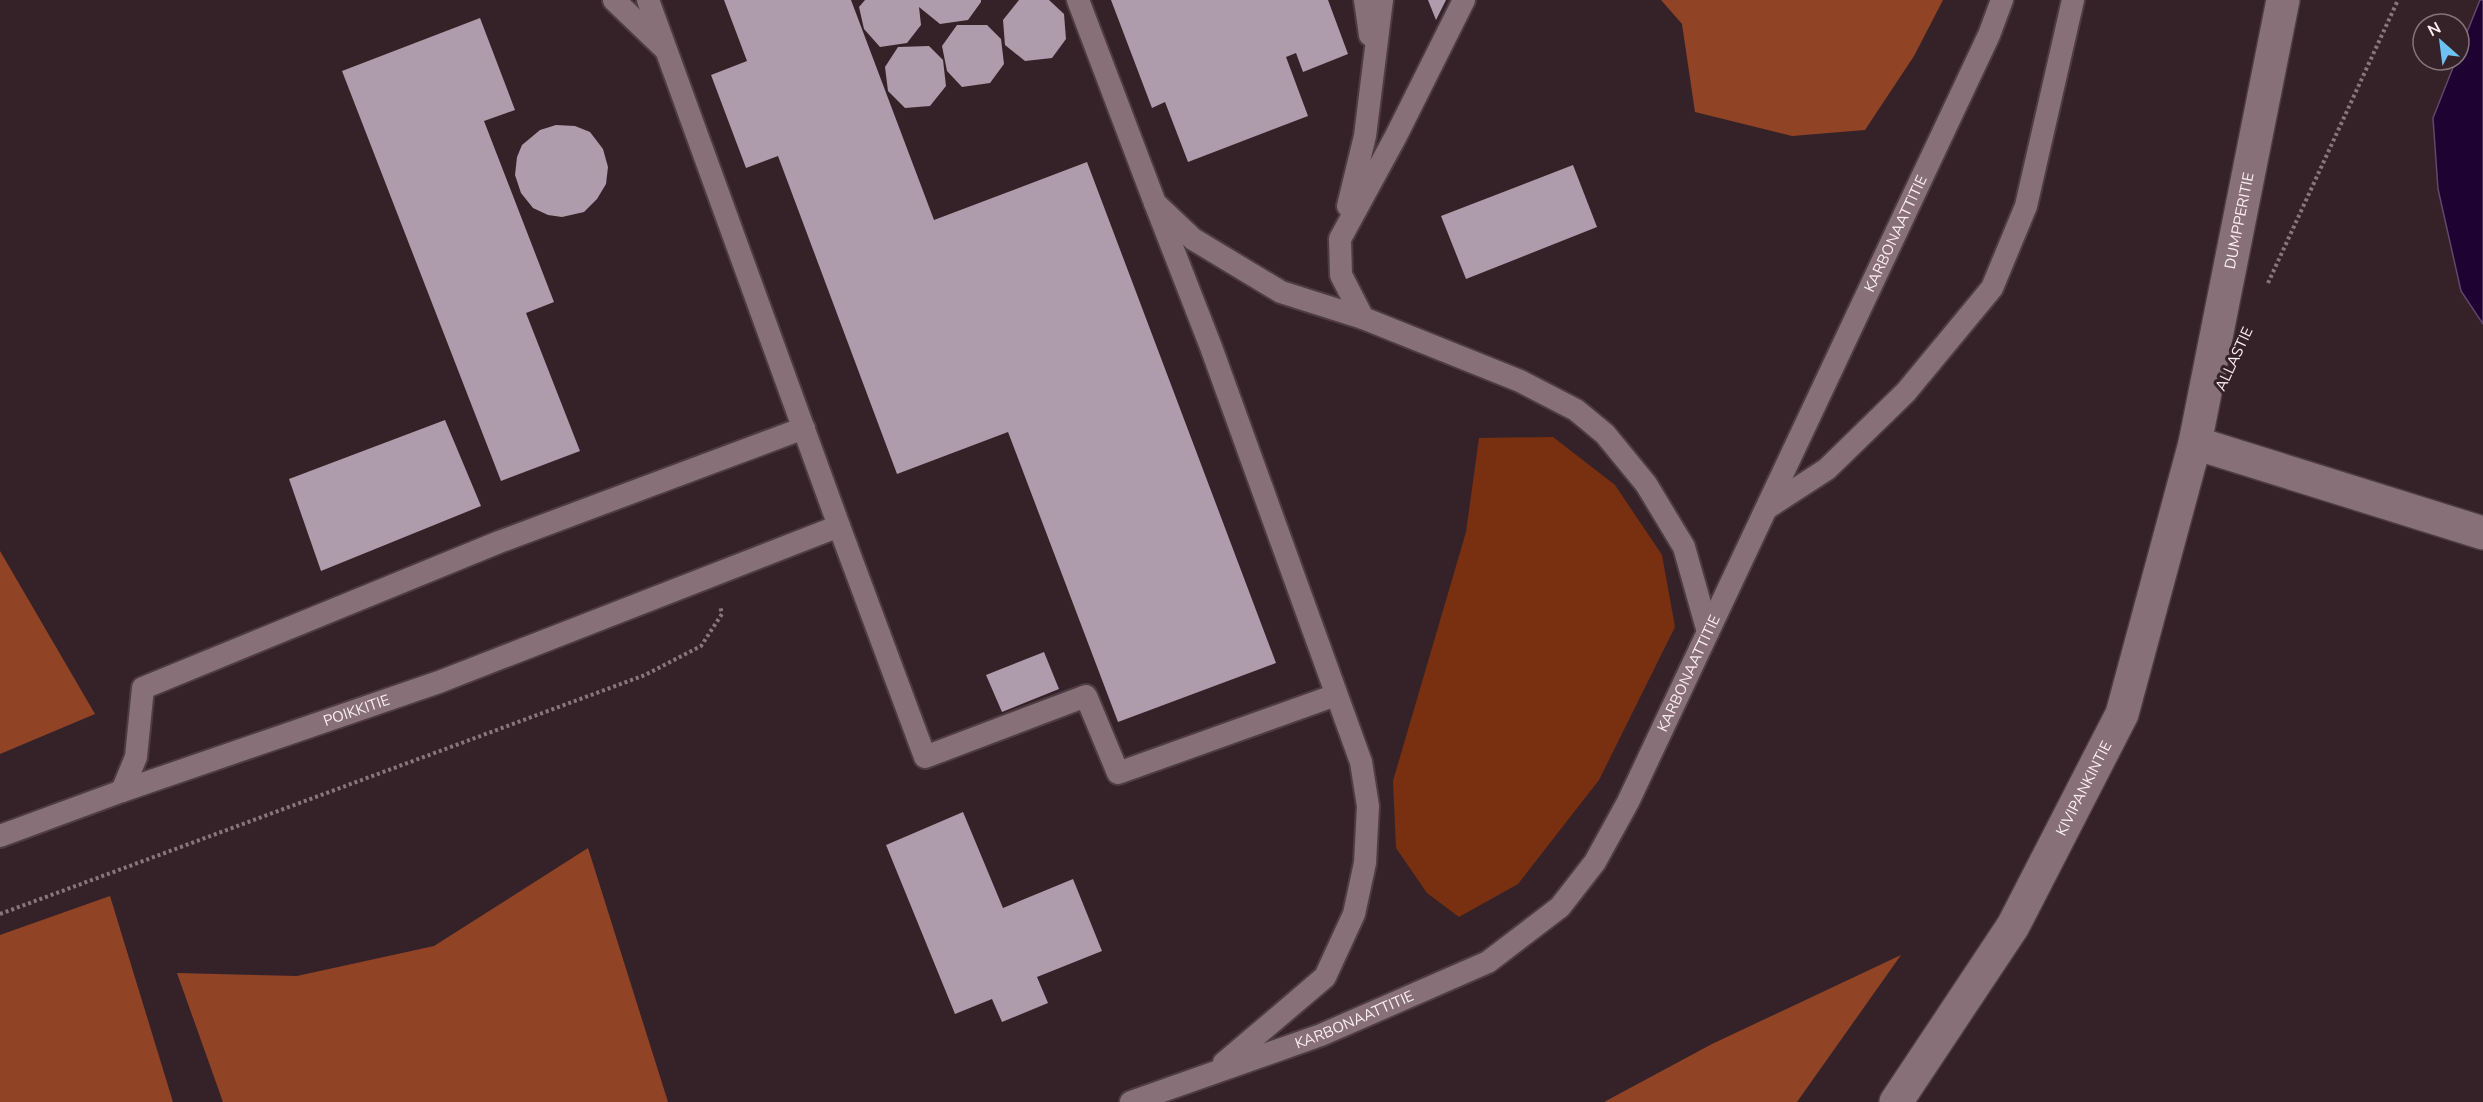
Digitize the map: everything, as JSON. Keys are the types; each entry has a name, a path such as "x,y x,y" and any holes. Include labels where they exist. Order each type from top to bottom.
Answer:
{"street":[{"name":"DUMPPERITIE","path":"2195,443 2283,0"},
{"path":"2195,443 2483,533"},
{"name":"KIVIPANKINTIE","path":"1896,1102 2013,926 2122,714 2195,443"}],"lane":[{"path":"614,0 667,51"},
{"path":"648,0 925,757 1086,696 1118,773 1336,695"},
{"path":"1078,0 1211,347 1361,762 1368,806 1365,863 1354,914 1325,977 1211,1074"},
{"path":"1365,0 1374,64"},
{"path":"1363,318 1341,275 1340,239 1365,136 1382,0"},
{"path":"1340,239 1396,136 1464,0"},
{"name":"KARBONAATTITIE","path":"1131,1102 1321,1035 1488,962 1560,907 1595,862 1622,812 1984,46 2002,0"},
{"path":"1767,508 1827,469 1898,400 1992,288 2026,206 2073,0"},
{"path":"1155,203 1193,239 1281,292 1363,318 1520,381 1575,410 1605,435 1646,484 1684,547 1708,633"},
{"path":"122,791 136,757 143,688 499,542 804,428"},
{"name":"POIKKITIE","path":"0,836 122,791 439,682 839,526"}],"path":[{"path":"2265,292 2398,0"},
{"path":"0,914 645,675 701,646 722,614 710,576"}],"shaded area":[{"path":"1661,0 1943,0 1914,56 1865,130 1792,136 1695,112 1682,24"},
{"path":"2480,0 2483,0 2483,324 2461,291 2438,189 2433,118 2451,72 2471,72 2471,22"},
{"path":"1553,437 1615,485 1662,555 1675,627 1599,780 1518,884 1459,917 1427,893 1396,848 1393,781 1466,532 1479,438"},
{"path":"0,551 95,714 0,754"},
{"path":"588,848 668,1102 223,1102 177,973 297,976 434,946"},
{"path":"110,896 173,1102 0,1102 0,935"},
{"path":"1901,955 1797,1102 1604,1102 1712,1044"}],"building":[{"path":"724,0 851,0 934,220 1087,162 1276,663 1118,722 1008,432 897,474 778,156 746,168 711,75 747,61"},
{"path":"865,0 981,0 981,2 968,20 940,24 919,7 921,25 907,43 880,47 864,29 859,7"},
{"path":"1019,0 1049,0 1064,14 1066,39 1052,58 1025,61 1005,45 1003,20"},
{"path":"1111,0 1328,0 1348,54 1303,72 1296,53 1286,57 1308,116 1188,162 1165,102 1152,108"},
{"path":"1428,0 1446,0 1436,20"},
{"path":"480,18 515,110 484,121 554,302 526,313 580,451 501,481 342,71"},
{"path":"957,25 987,25 1001,39 1004,64 990,83 962,87 947,71 942,46"},
{"path":"929,46 943,60 946,86 930,106 905,108 888,91 885,67 898,47"},
{"path":"556,125 575,126 590,132 603,149 608,167 606,184 597,199 584,212 562,217 548,215 533,208 521,193 515,175 517,157 522,145 540,130"},
{"path":"1573,165 1597,227 1466,279 1441,216"},
{"path":"445,420 481,506 321,571 289,479"},
{"path":"1044,652 1059,689 1002,712 986,675"},
{"path":"963,812 1003,908 1073,879 1102,951 1037,977 1048,1003 1002,1022 992,999 955,1014 886,845"}]}
